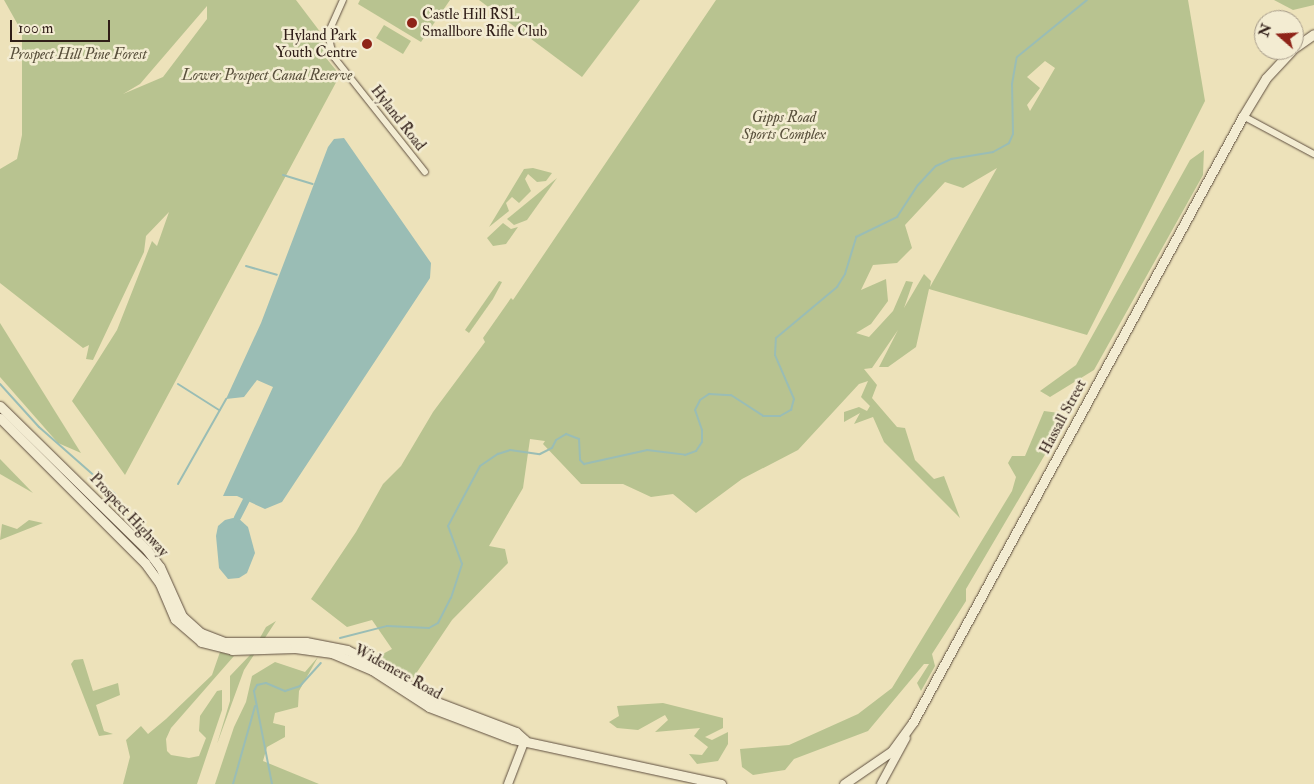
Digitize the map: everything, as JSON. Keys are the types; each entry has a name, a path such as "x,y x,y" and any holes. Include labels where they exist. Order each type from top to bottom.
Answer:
{"main road":[{"name":"Hassall Street","path":"845,784 892,752 914,722 1243,116 1266,78 1283,60"},
{"name":"Prospect Highway","path":"0,406 154,558 175,605 193,628 224,642 259,642"},
{"name":"Prospect Highway","path":"0,418 145,563 160,584 172,615 186,631 214,647 254,650"},
{"name":"Widemere Road","path":"259,642 317,647 366,663 429,699 516,732 526,740 573,754 721,784"},
{"name":"Widemere Road","path":"254,650 277,645"}],"street":[{"name":"Hyland Road","path":"344,0 328,34 333,56 425,172"},
{"path":"1243,116 1314,154"},
{"path":"881,784 914,722"},
{"path":"508,784 526,740"}],"green space":[{"path":"4,0 296,0 321,33 326,58 340,75 125,475 72,401 117,330 152,241 157,246 169,212 146,236 144,252 93,360 86,359 89,345 83,348 0,283 0,169 17,159 22,135 22,32","holes":["207,6 207,19 163,77 123,94 140,84"]},
{"name":"Castle Hill RSL Smallbore Rifle Club","path":"360,0 450,0 421,42 358,4"},
{"path":"479,0 640,0 582,77"},
{"name":"Gipps Road Sports Complex","path":"716,0 1188,0 1205,101 1087,335 929,289 916,347 888,367 879,367 898,330 872,368 864,369 877,385 872,398 897,427 905,428 915,460 934,479 944,476 960,518 884,442 873,417 854,424 860,413 844,422 844,412 859,407 867,411 870,406 861,397 868,381 859,384 798,450 742,479 696,513 673,494 651,497 623,484 581,484 543,444 545,441 530,439 523,488 489,546 505,549 508,563 452,620 413,678 379,656 392,649 372,620 347,627 311,599 356,532 383,484 401,466 433,412 485,342 483,338 511,298 513,300","holes":["1045,61 1055,68 1030,111 1027,105 1040,88 1027,77","997,168 930,287 931,281 924,274 904,308 913,282 906,281 893,311 869,337 856,333 871,324 888,301 886,279 861,290 873,265 897,263 912,248 905,225 945,182 963,188"]},
{"path":"1274,0 1314,0 1314,5 1293,10"},
{"path":"384,25 411,41 403,54 376,38"},
{"path":"1204,150 1203,175 1094,370 1050,397 1040,391 1076,365 1190,160"},
{"path":"533,168 552,173 546,181 537,182 528,174 525,179 531,191 519,203 512,197 506,203 509,211 489,227 524,169"},
{"path":"557,178 527,220 514,225 507,219"},
{"path":"503,223 511,229 518,227 506,244 493,246 487,238"},
{"path":"499,281 502,282 493,299 469,333 465,330"},
{"path":"0,323 81,453 58,443 0,377"},
{"path":"1044,411 1059,413 1060,429 966,589 966,601 932,654 935,666 921,691 917,683 929,664 924,664 868,731 794,759 785,770 753,775 742,767 740,749 789,745 858,714 892,688 1012,491 1016,477 1008,463 1012,456 1025,456"},
{"path":"0,459 33,493 0,474"},
{"path":"29,520 43,523 0,540 2,524 17,529"},
{"path":"276,621 244,670 217,744 230,701 230,676 251,654 266,627"},
{"path":"220,652 234,656 171,728 166,739 167,751 171,755 189,758 199,756 206,738 199,731 200,716 217,691 222,690 222,710 197,784 123,784 130,757 126,740 141,726 148,734 166,719 212,675"},
{"path":"318,657 299,691 298,707 275,713 273,723 285,726 285,737 267,747 263,761 319,784 215,784 234,727 246,702 252,676 275,662 305,672"},
{"path":"83,659 93,691 118,683 120,695 96,705 104,731 113,734 99,736 71,664 74,660"},
{"path":"663,703 723,718 723,728 705,737 712,740 728,732 728,744 718,761 697,764 689,754 702,755 708,747 694,736 700,728 655,732 668,720 665,715 638,730 617,728 609,722 619,716 617,706"}],"water":[{"path":"344,138 431,263 430,278 282,502 265,509 237,496 223,496 273,387 257,380 244,397 226,399 261,323 328,147 334,139"},
{"path":"237,517 248,527 255,553 247,573 239,578 228,579 219,568 216,536 218,526 225,520"}],"waterway":[{"path":"340,638 387,626 429,628 438,623 451,598 462,564 448,526 480,466 498,454 510,450 540,454 552,448 556,440 566,434 579,439 580,460 584,464 647,450 685,455 696,451 702,442 702,430 695,410 700,400 709,394 731,395 763,416 780,416 791,410 794,399 775,355 776,338 837,287 845,274 856,237 897,217 918,185 936,166 951,159 993,152 1009,143 1013,134 1012,84 1017,57 1087,0"},
{"path":"283,175 313,184"},
{"path":"246,266 277,275"},
{"path":"0,384 39,427 115,494"},
{"path":"178,384 219,410"},
{"path":"178,484 226,399"},
{"path":"237,517 246,499"},
{"path":"272,784 254,691 257,685 266,683 285,691 300,686 321,663"},
{"path":"233,784 255,706"}],"place":[{"name":"Castle Hill RSL Smallbore Rifle Club","path":"412,23"},
{"name":"Hyland Park Youth Centre","path":"367,44"}],"park label":[{"name":"Prospect Hill Pine Forest","path":"78,55"},
{"name":"Lower Prospect Canal Reserve","path":"267,76"}]}
